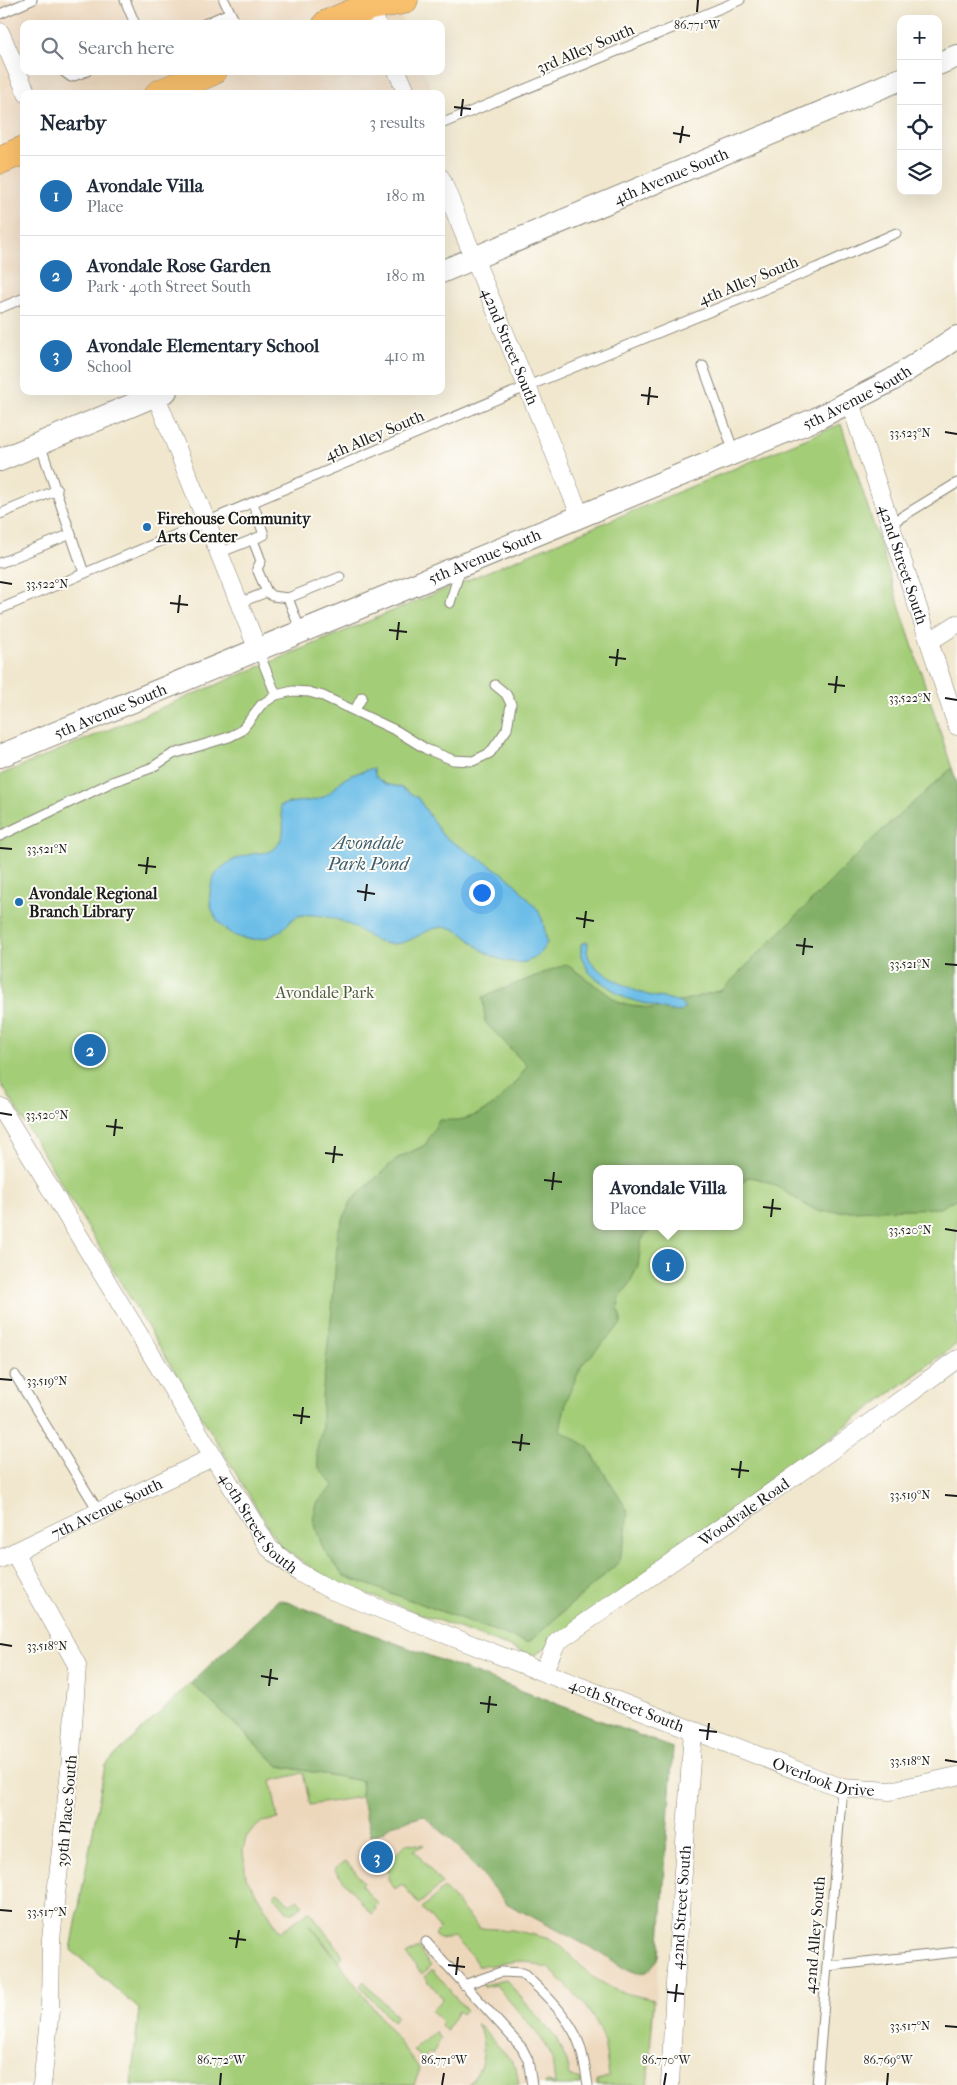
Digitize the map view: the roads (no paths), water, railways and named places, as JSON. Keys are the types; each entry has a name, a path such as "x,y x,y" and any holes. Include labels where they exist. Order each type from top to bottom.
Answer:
{"main road":[{"path":"338,20 373,7 404,0"},
{"path":"168,90 204,75"},
{"path":"0,160 20,152"}],"street":[{"path":"1,37 18,60"},
{"path":"942,62 957,56"},
{"path":"22,75 26,90"},
{"path":"399,75 405,90"},
{"name":"4th Avenue South","path":"445,270 897,81"},
{"name":"42nd Street South","path":"445,188 580,515"},
{"name":"5th Avenue South","path":"0,756 734,452 850,402 892,380 957,337"},
{"path":"0,460 154,395"},
{"path":"160,395 207,522 258,650"},
{"name":"42nd Street South","path":"850,402 957,726"},
{"path":"930,641 957,624"},
{"name":"40th Street South","path":"0,1106 212,1458 269,1548 300,1573 331,1590 693,1731"},
{"name":"Woodvale Road","path":"544,1672 557,1642 846,1440 957,1359"},
{"name":"7th Avenue South","path":"7,1555 212,1458"},
{"name":"39th Place South","path":"7,1555 77,1665 69,1780 51,1939 50,2010 42,2085"},
{"name":"42nd Street South","path":"670,2085 693,1731"},
{"name":"Overlook Drive","path":"693,1731 842,1788 890,1791 957,1776"}],"lane":[{"path":"0,14 32,0"},
{"path":"125,0 133,20"},
{"path":"224,0 233,20"},
{"name":"3rd Alley South","path":"445,122 740,0"},
{"path":"213,20 229,13"},
{"name":"4th Alley South","path":"0,609 896,233"},
{"path":"0,308 20,300"},
{"path":"703,366 734,452"},
{"path":"40,444 84,573"},
{"path":"890,524 957,483"},
{"path":"0,514 57,490"},
{"path":"220,553 264,535 253,503"},
{"path":"0,563 71,534"},
{"path":"253,540 261,562 257,569 267,592 272,596 288,598 340,577"},
{"path":"450,603 462,565"},
{"path":"239,603 267,592"},
{"path":"288,598 301,632"},
{"path":"258,650 276,695"},
{"path":"0,836 112,782 151,768 173,754 229,737 241,731 261,705 276,695 293,691 308,692 356,710 397,731 426,749 453,760 473,761 490,753 507,729 511,704 506,694 495,684"},
{"path":"356,710 362,697"},
{"path":"15,1375 99,1512"},
{"name":"42nd Alley South","path":"816,2085 842,1788"},
{"path":"426,1942 522,2048 528,2060 532,2085"},
{"path":"827,1966 957,1952"},
{"path":"464,1985 501,1972 522,1973 538,1987 566,2020 580,2045 588,2085"}],"water":[{"name":"Avondale Park Pond","path":"373,768 376,777 385,784 400,787 418,798 443,836 504,874 538,910 543,921 547,943 537,956 531,960 517,963 504,960 487,953 463,934 451,928 442,927 407,941 386,944 348,924 323,916 299,916 279,932 270,937 260,939 241,938 225,929 218,921 213,912 210,898 215,876 219,870 231,861 246,855 270,851 275,848 283,832 280,806 323,797 344,779"},
{"path":"588,942 587,952 589,958 606,975 641,993 677,1001 685,1007 680,1012 666,1010 625,998 589,972 581,956 581,944"}],"place":[{"name":"Firehouse Community Arts Center","path":"147,527"},
{"name":"Avondale Regional Branch Library","path":"19,902"},
{"name":"Avondale Rose Garden","path":"90,1050"},
{"name":"Avondale Villa","path":"668,1265"},
{"name":"Avondale Elementary School","path":"377,1857"}],"park label":[{"name":"Avondale Park","path":"325,992"}]}
